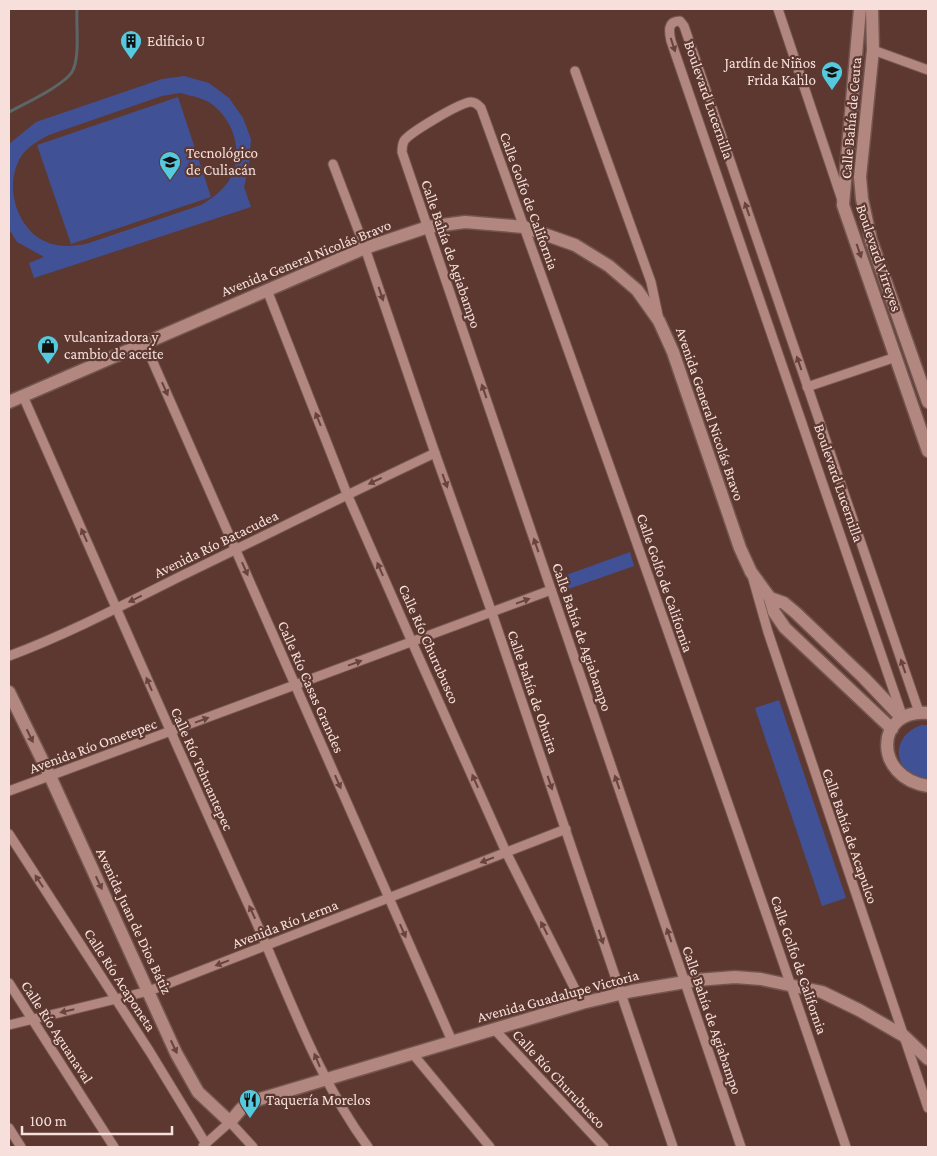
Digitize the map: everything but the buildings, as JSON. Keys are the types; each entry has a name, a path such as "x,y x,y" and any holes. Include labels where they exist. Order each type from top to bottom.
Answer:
{"street":[{"path":"778,9 843,205"},
{"name":"Boulevard Virreyes","path":"860,9 855,153 843,205 928,451"},
{"name":"Calle Bahía de Ceuta","path":"862,200 855,153 873,50 872,9"},
{"name":"Boulevard Lucernilla","path":"902,718 671,41 670,27 674,21 680,21 684,26 807,386 924,712"},
{"path":"873,50 928,70"},
{"path":"575,71 650,282 659,321"},
{"name":"Calle Golfo de California","path":"408,136 469,102 477,103 481,108 792,985 846,1147"},
{"name":"Calle Bahía de Agiabampo","path":"408,136 403,143 402,152 741,1147"},
{"name":"Calle Bahía de Ohuira","path":"333,164 365,248 492,612 672,1147"},
{"name":"Boulevard Virreyes","path":"862,200 871,240 928,402"},
{"name":"Avenida General Nicolás Bravo","path":"9,402 365,248 428,227 465,222 524,227 575,244 609,266 637,290 659,321 673,352 733,530 751,572 770,598 774,612 784,628 892,728"},
{"name":"Calle Río Churubusco","path":"267,290 347,494 412,642 506,852 582,1003"},
{"name":"Calle Río Casas Grandes","path":"146,344 452,1041"},
{"path":"807,386 896,357"},
{"name":"Calle Río Tehuantepec","path":"23,396 325,1079 339,1104 368,1147"},
{"name":"Avenida Río Batacudea","path":"9,656 33,647 116,608 347,494 435,453"},
{"name":"Calle Bahía de Acapulco","path":"751,572 768,632 928,1108"},
{"name":"Avenida Río Ometepec","path":"9,791 552,590"},
{"name":"Avenida General Nicolás Bravo","path":"770,598 784,603 796,613 864,678 902,718"},
{"name":"Avenida Juan de Dios Bátiz","path":"9,692 50,776 176,1053 198,1092 253,1147"},
{"path":"924,712 911,713 902,718 892,728 888,738 887,749 895,769 927,788"},
{"name":"Avenida Río Lerma","path":"9,1024 149,991 566,830"},
{"name":"Calle Río Acaponeta","path":"9,834 150,1052 204,1145"},
{"name":"Avenida Guadalupe Victoria","path":"204,1145 250,1102 582,1003 697,980 736,977 761,979 822,992 859,1010 904,1036 928,1058"},
{"name":"Calle Río Aguanaval","path":"9,983 114,1147"},
{"name":"Calle Río Churubusco","path":"494,1029 604,1147"},
{"path":"412,1053 490,1147"},
{"path":"9,1128 21,1147"}],"shaded area":[{"path":"184,76 209,83 229,98 243,118 251,139 249,166 244,187 251,207 34,278 29,263 44,257 17,242 9,229 9,144 36,122 162,79","holes":["180,93 202,99 213,105 221,112 232,131 235,141 236,162 228,182 219,192 201,205 86,244 69,246 52,244 40,239 30,230 16,207 13,194 13,180 16,167 22,155 28,149 49,135 162,96"]},
{"path":"178,97 211,197 71,244 37,145"},
{"path":"630,552 634,566 560,592 555,579"},
{"path":"779,700 846,898 822,906 755,708"},
{"path":"921,725 928,725 928,780 908,772 899,756 899,747 903,739 910,731"}],"waterway":[{"path":"9,112 54,87 63,81 73,70 77,49 77,9"}],"place":[{"name":"Edificio U","path":"131,60"},
{"name":"Jardín de Niños Frida Kahlo","path":"832,91"},
{"name":"Tecnológico de Culiacán","path":"170,181"},
{"name":"vulcanizadora y cambio de aceite","path":"48,365"},
{"name":"Taquería Morelos","path":"250,1119"}]}
